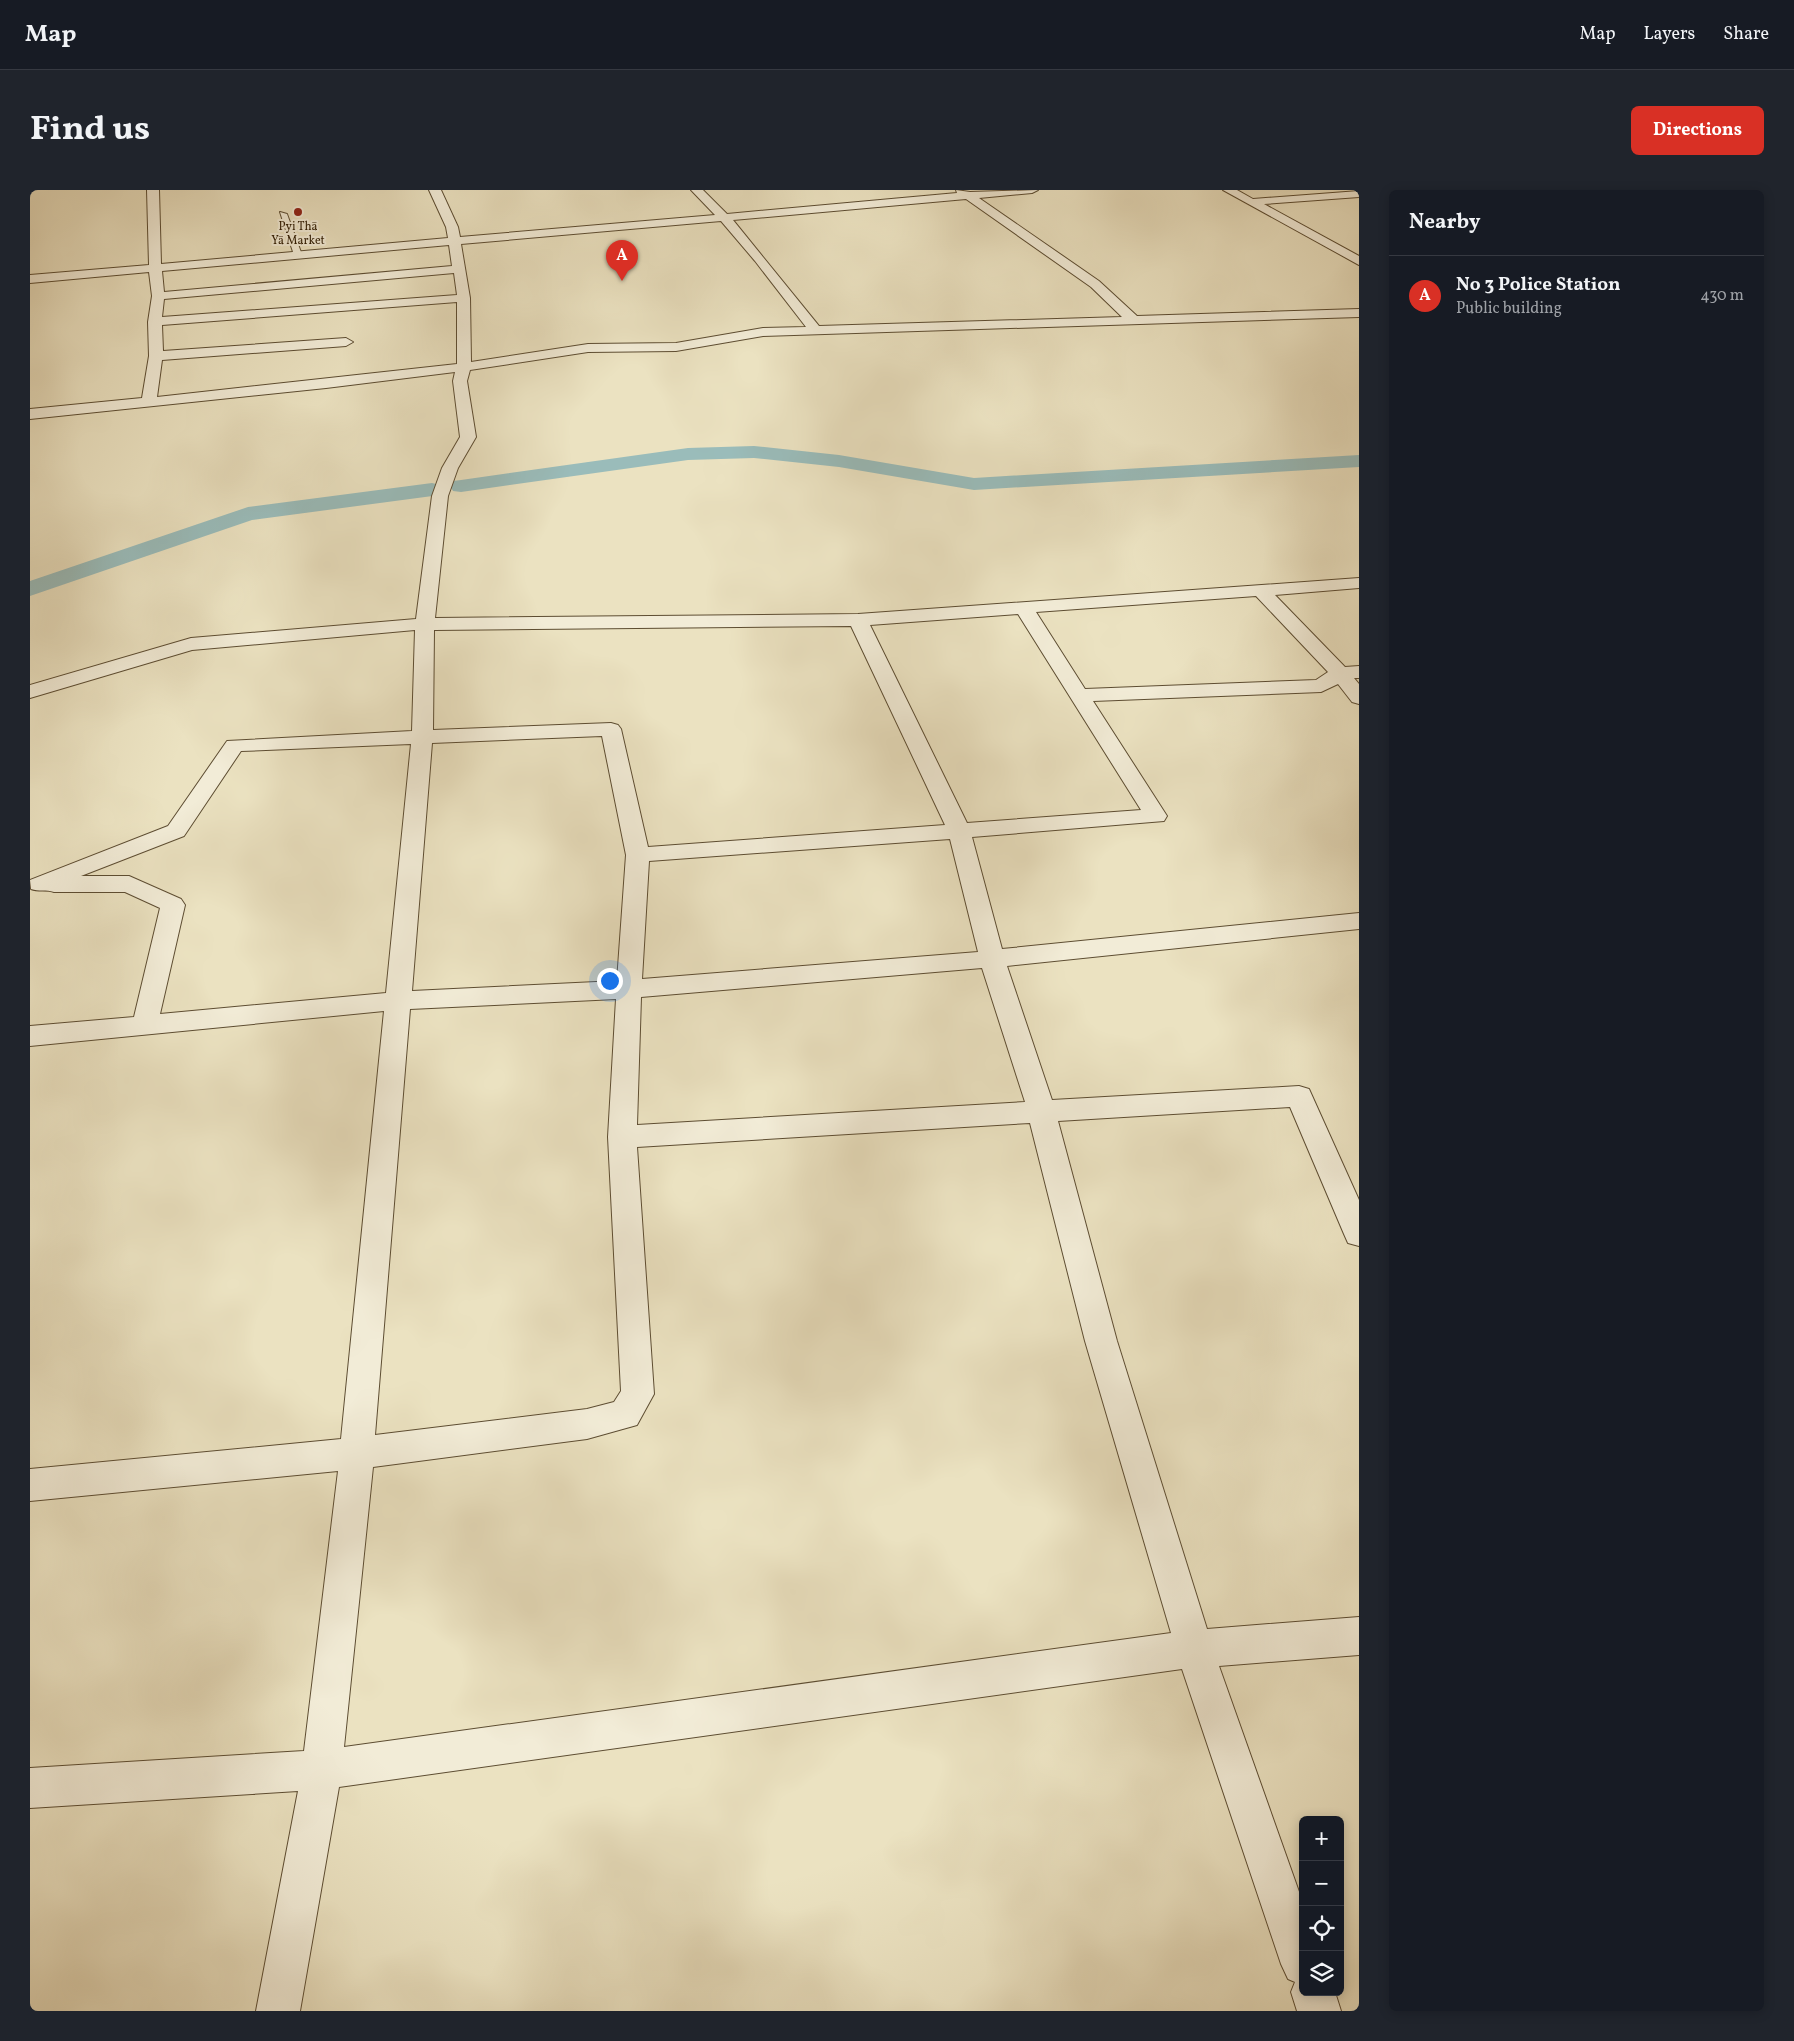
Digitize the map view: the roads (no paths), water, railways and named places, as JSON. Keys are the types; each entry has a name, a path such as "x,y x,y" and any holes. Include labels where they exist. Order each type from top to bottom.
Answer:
{"street":[{"path":"149,402 156,356 155,322 158,296 155,268 153,190"},
{"path":"278,2011 322,1770 357,1453 422,739 425,624 440,496 450,468 468,437 460,381 464,367 464,298 452,228 435,190"},
{"path":"698,190 724,216 768,267 816,331"},
{"path":"30,279 455,242 964,193 1032,190"},
{"path":"1229,190 1359,261"},
{"path":"964,193 1094,284 1134,321"},
{"path":"1252,202 1359,194"},
{"path":"158,296 459,269"},
{"path":"155,322 464,298"},
{"path":"30,414 326,384 464,367 588,348 676,347 763,332 1359,313"},
{"path":"156,356 346,342"},
{"path":"30,692 48,685 191,644 425,624 858,620 1359,584"},
{"path":"1262,592 1350,673 1359,698"},
{"path":"638,855 1156,816 1080,695 1066,678 1023,607"},
{"path":"858,620 959,830 992,959 1041,1110 1101,1341 1194,1649 1299,1952"},
{"path":"1080,695 1321,686 1350,673"},
{"path":"30,1485 357,1453 587,1424 625,1414 638,1394 622,1137 638,855 611,730 234,745 176,831 34,884"},
{"path":"34,884 129,884 173,905 145,1025"},
{"path":"30,1036 398,1001 629,989 992,959 1359,921"},
{"path":"622,1137 1041,1110 1299,1096 1359,1234"},
{"path":"30,1788 322,1770 1194,1649 1359,1636"},
{"path":"1314,1996 1319,2011"}],"lane":[{"path":"283,214 298,256"}],"waterway":[{"path":"461,486 688,454 754,452 839,461 974,484 1359,461"},
{"path":"30,589 248,514 432,490"}],"place":[{"name":"Pyi Thā Yā Market","path":"298,212"},
{"name":"No 3 Police Station","path":"622,281"}]}
